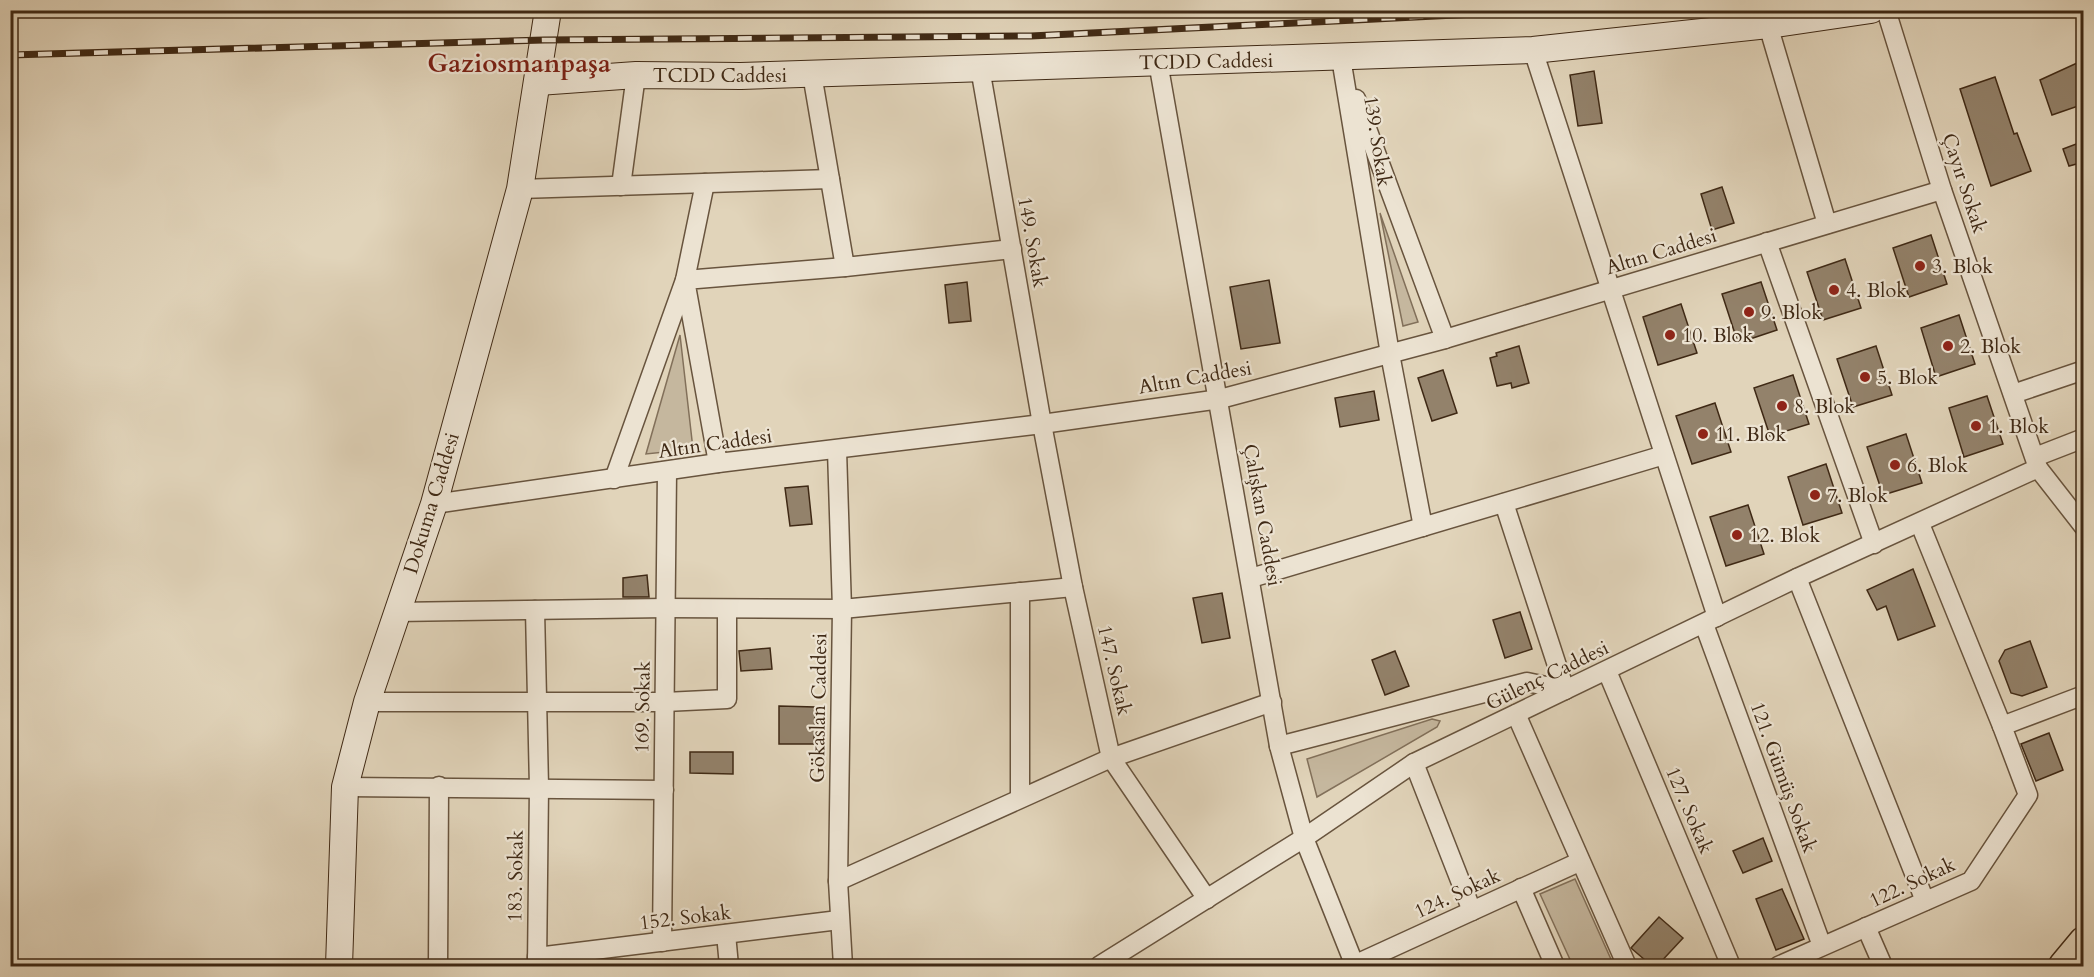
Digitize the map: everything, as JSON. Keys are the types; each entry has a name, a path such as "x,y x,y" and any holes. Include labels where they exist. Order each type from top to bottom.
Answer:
{"highway":[{"path":"2064,966 2084,942"}],"main road":[{"name":"Dokuma Caddesi","path":"339,966 345,787 367,702 434,504 520,189 548,10"},
{"name":"TCDD Caddesi","path":"538,82 636,75 812,74 1533,50 1768,25 1871,10"}],"street":[{"name":"Çayır Sokak","path":"1886,10 1942,190 2037,462 2084,527"},
{"path":"1768,25 1827,224"},
{"name":"121. Gümüş Sokak","path":"1533,50 1664,455 1710,621 1822,946"},
{"name":"139. Sokak","path":"1341,58 1445,339"},
{"name":"139. Sokak","path":"1341,58 1390,354 1423,527"},
{"name":"Çalışkan Caddesi","path":"1158,62 1220,399 1279,746 1304,838 1354,966"},
{"name":"149. Sokak","path":"980,68 1042,424"},
{"path":"812,74 845,267"},
{"path":"621,186 636,75"},
{"path":"520,189 830,179"},
{"path":"614,479 685,280 705,183"},
{"name":"Altın Caddesi","path":"434,504 718,463 1042,424 1220,399 1445,339 1942,190"},
{"path":"1767,242 1874,544"},
{"path":"685,280 845,267 1011,249"},
{"path":"685,280 718,463"},
{"path":"2013,394 2084,369"},
{"name":"147. Sokak","path":"1042,424 1073,587 1111,758 1207,899"},
{"name":"Gülenç Caddesi","path":"1099,966 1304,838 1414,763 1797,578 1920,524 2084,438"},
{"name":"Gökaslan Caddesi","path":"837,450 842,609 838,881 843,966"},
{"path":"1251,578 1664,455"},
{"name":"169. Sokak","path":"663,942 668,472"},
{"path":"1504,503 1565,690"},
{"path":"1920,524 2002,726 2084,695"},
{"path":"1797,578 1925,901"},
{"path":"396,612 666,608 842,609 1073,587"},
{"path":"1020,592 1020,798"},
{"path":"367,702 665,702 727,699 727,609"},
{"name":"183. Sokak","path":"535,610 539,787 537,962"},
{"name":"127. Sokak","path":"1607,671 1731,966"},
{"path":"1279,746 1527,681 1565,690"},
{"path":"838,881 1111,758 1272,702"},
{"path":"1516,714 1579,862 1627,966"},
{"name":"122. Sokak","path":"1778,966 1971,881 2028,795 2002,726"},
{"path":"1414,763 1472,911"},
{"path":"438,966 439,786"},
{"path":"345,787 439,786 664,790"},
{"name":"124. Sokak","path":"1354,966 1579,862"},
{"path":"1521,888 1555,966"},
{"name":"152. Sokak","path":"537,962 663,942 839,920"},
{"path":"1866,927 1883,966"},
{"path":"726,934 729,966"}],"shaded area":[{"path":"1380,213 1418,322 1403,326"},
{"path":"680,335 693,449 646,454"},
{"path":"1432,719 1440,721 1437,727 1317,797 1307,759"},
{"path":"1575,879 1614,966 1573,966 1540,894"}],"building":[{"path":"2077,63 2084,80 2084,104 2052,115 2040,80"},
{"path":"1594,71 1602,123 1578,126 1570,75"},
{"path":"1995,77 2014,134 2017,133 2031,171 1991,186 1960,89"},
{"path":"2084,141 2084,162 2069,166 2063,149"},
{"path":"1722,187 1734,223 1712,230 1701,194"},
{"name":"3. Blok","path":"1931,235 1947,284 1909,297 1893,248"},
{"name":"4. Blok","path":"1845,259 1861,308 1823,320 1807,272"},
{"path":"1269,280 1280,343 1241,349 1230,287"},
{"path":"967,282 971,321 949,323 945,285"},
{"name":"9. Blok","path":"1761,282 1777,330 1738,343 1722,294"},
{"name":"10. Blok","path":"1681,304 1697,353 1658,365 1643,317"},
{"name":"2. Blok","path":"1959,315 1975,364 1936,377 1921,328"},
{"path":"1519,346 1529,383 1512,388 1511,383 1497,386 1490,358 1497,356 1496,353"},
{"name":"5. Blok","path":"1876,346 1892,395 1853,407 1837,359"},
{"path":"1443,370 1457,413 1432,421 1418,378"},
{"name":"8. Blok","path":"1793,375 1809,424 1770,436 1754,388"},
{"path":"1374,391 1379,420 1340,427 1335,398"},
{"name":"1. Blok","path":"1987,396 2003,444 1964,457 1949,408"},
{"name":"11. Blok","path":"1715,403 1731,452 1692,464 1676,416"},
{"name":"6. Blok","path":"1906,434 1922,483 1883,495 1867,447"},
{"name":"7. Blok","path":"1826,464 1842,513 1803,525 1788,477"},
{"path":"808,486 812,524 790,526 785,488"},
{"name":"12. Blok","path":"1748,505 1764,554 1726,566 1710,517"},
{"path":"1913,569 1935,626 1898,640 1886,606 1877,610 1867,590"},
{"path":"647,575 649,597 623,597 623,578"},
{"path":"1222,593 1230,638 1202,643 1193,598"},
{"path":"1520,612 1532,649 1505,658 1493,620"},
{"path":"2030,641 2047,687 2022,696 2011,693 1999,661 2005,650"},
{"path":"770,648 772,669 741,671 739,651"},
{"path":"1395,651 1409,686 1385,695 1372,660"},
{"path":"779,706 815,707 814,744 779,744"},
{"path":"2049,733 2063,770 2036,781 2021,744"},
{"path":"690,752 733,752 733,774 690,773"},
{"path":"1763,838 1772,861 1743,873 1733,851"},
{"path":"1782,889 1804,939 1776,950 1756,899"},
{"path":"1659,917 1683,938 1657,966 1652,966 1631,948"}],"railway":[{"path":"10,55 544,40 1031,36 1555,10"}],"place":[{"name":"3. Blok","path":"1920,266"},
{"name":"4. Blok","path":"1834,290"},
{"name":"9. Blok","path":"1749,312"},
{"name":"10. Blok","path":"1670,335"},
{"name":"2. Blok","path":"1948,346"},
{"name":"5. Blok","path":"1865,377"},
{"name":"8. Blok","path":"1782,406"},
{"name":"1. Blok","path":"1976,426"},
{"name":"11. Blok","path":"1703,434"},
{"name":"6. Blok","path":"1895,465"},
{"name":"7. Blok","path":"1815,495"},
{"name":"12. Blok","path":"1737,535"}],"district":[{"name":"Gaziosmanpaşa","path":"519,63"}]}
